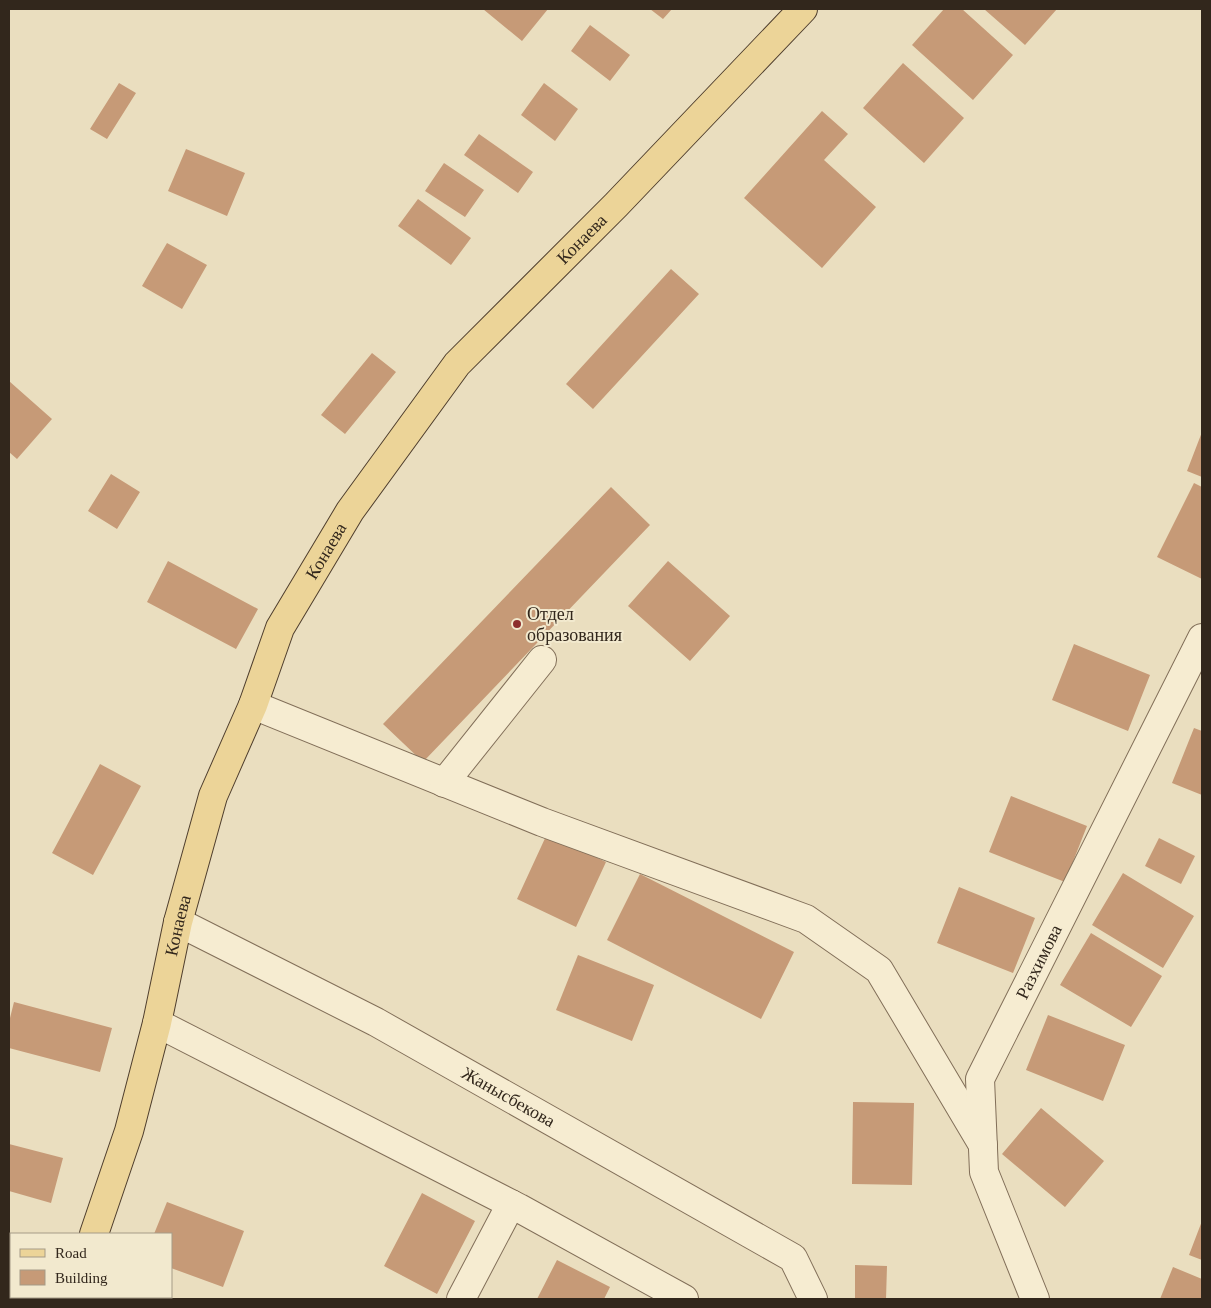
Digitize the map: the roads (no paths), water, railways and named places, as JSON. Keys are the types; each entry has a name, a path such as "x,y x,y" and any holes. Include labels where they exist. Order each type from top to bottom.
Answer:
{"main road":[{"name":"Конаева","path":"94,1233 129,1131 157,1023 178,922 213,796 253,705 280,628 350,511 458,364 616,205 803,9"}],"street":[{"name":"Разхимова","path":"1035,1299 984,1172 980,1079 1202,638"},
{"path":"444,783 542,660"},
{"path":"253,705 542,822 806,919 879,970 983,1145"},
{"name":"Жанысбекова","path":"178,922 376,1022 793,1258 813,1299"},
{"path":"157,1023 511,1204 684,1299"},
{"path":"461,1299 511,1204"}],"place":[{"name":"Отдел образования","path":"517,624"}]}
